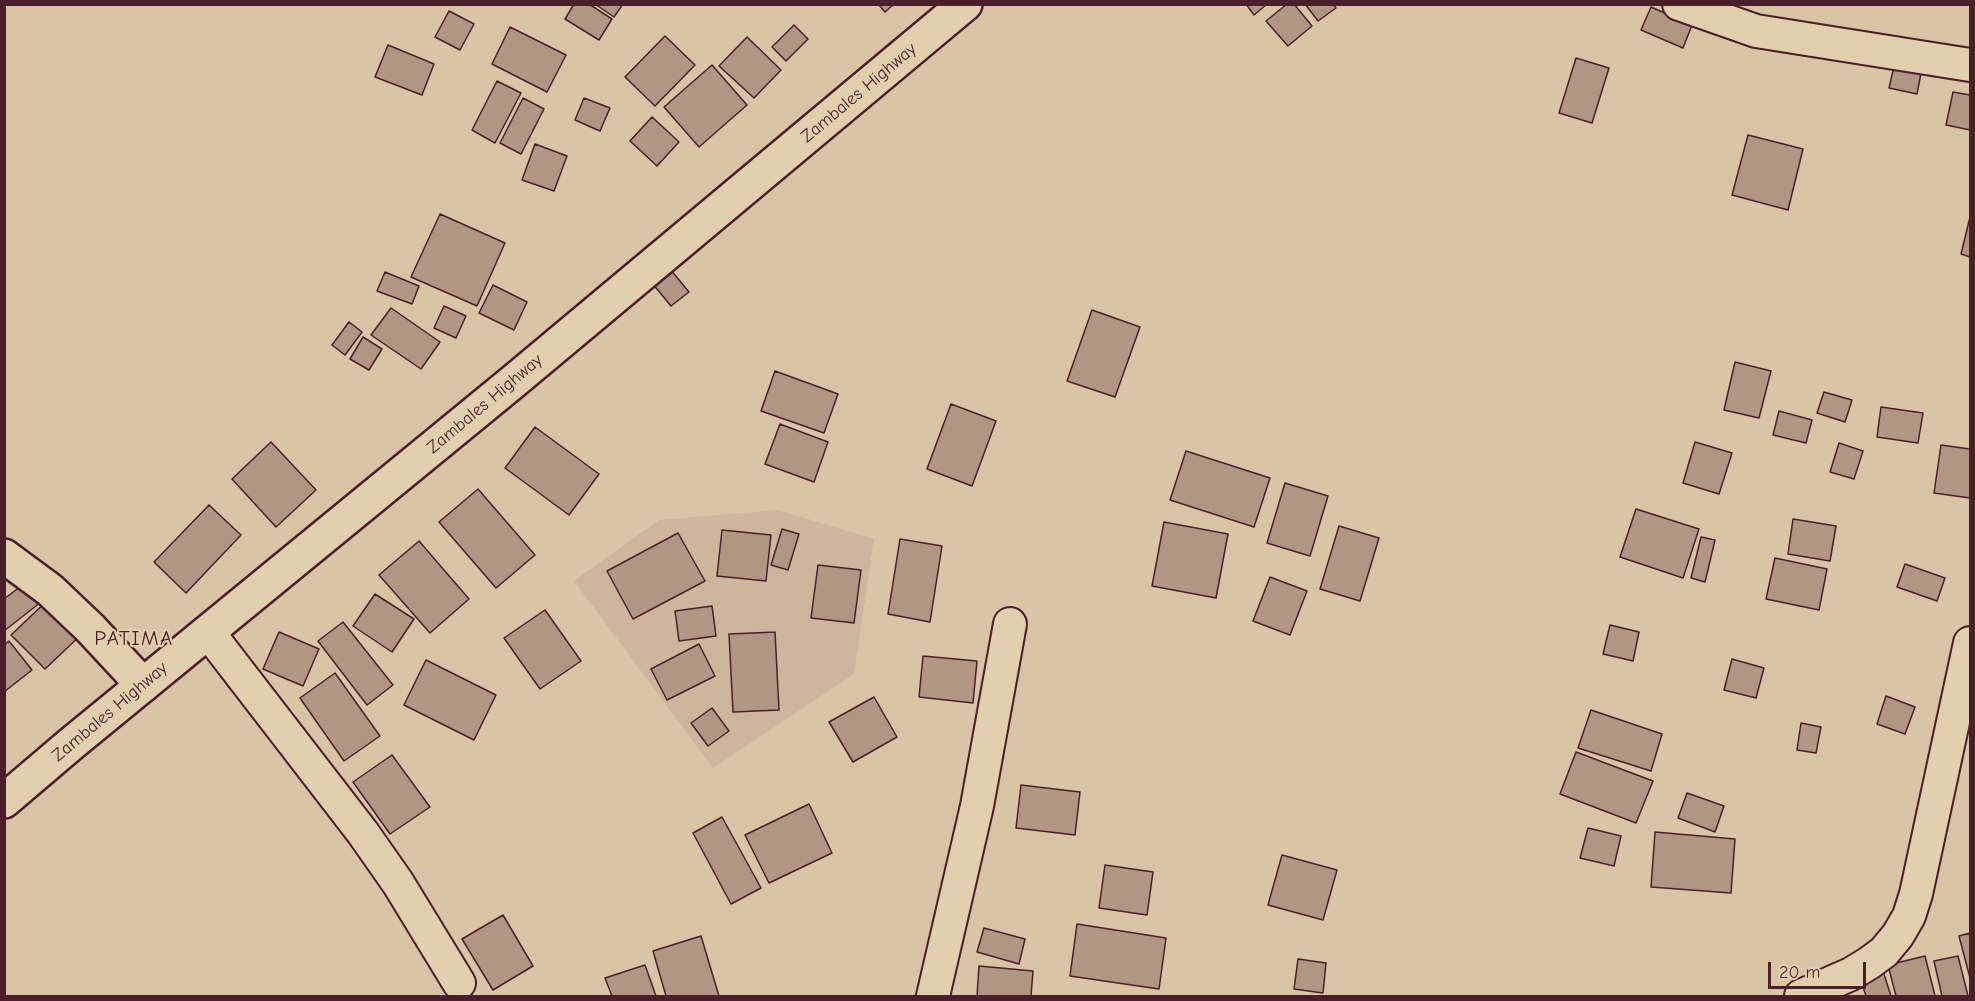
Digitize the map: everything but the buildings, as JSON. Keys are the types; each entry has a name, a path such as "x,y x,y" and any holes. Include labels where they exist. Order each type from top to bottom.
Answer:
{"main road":[{"name":"Zambales Highway","path":"4,801 514,381 965,4"},
{"path":"4,556 50,590 90,628 143,685"}],"street":[{"path":"1679,4 1756,32 1971,65"},
{"path":"933,996 977,806 1010,624"},
{"path":"208,632 363,833 398,884 459,983"},
{"path":"1801,996 1851,974 1884,952 1898,935 1909,916 1916,894 1971,643"}],"shaded area":[{"path":"778,510 874,539 854,674 713,768 574,581 659,520"}],"district":[{"name":"PATIMA","path":"134,639"}]}
